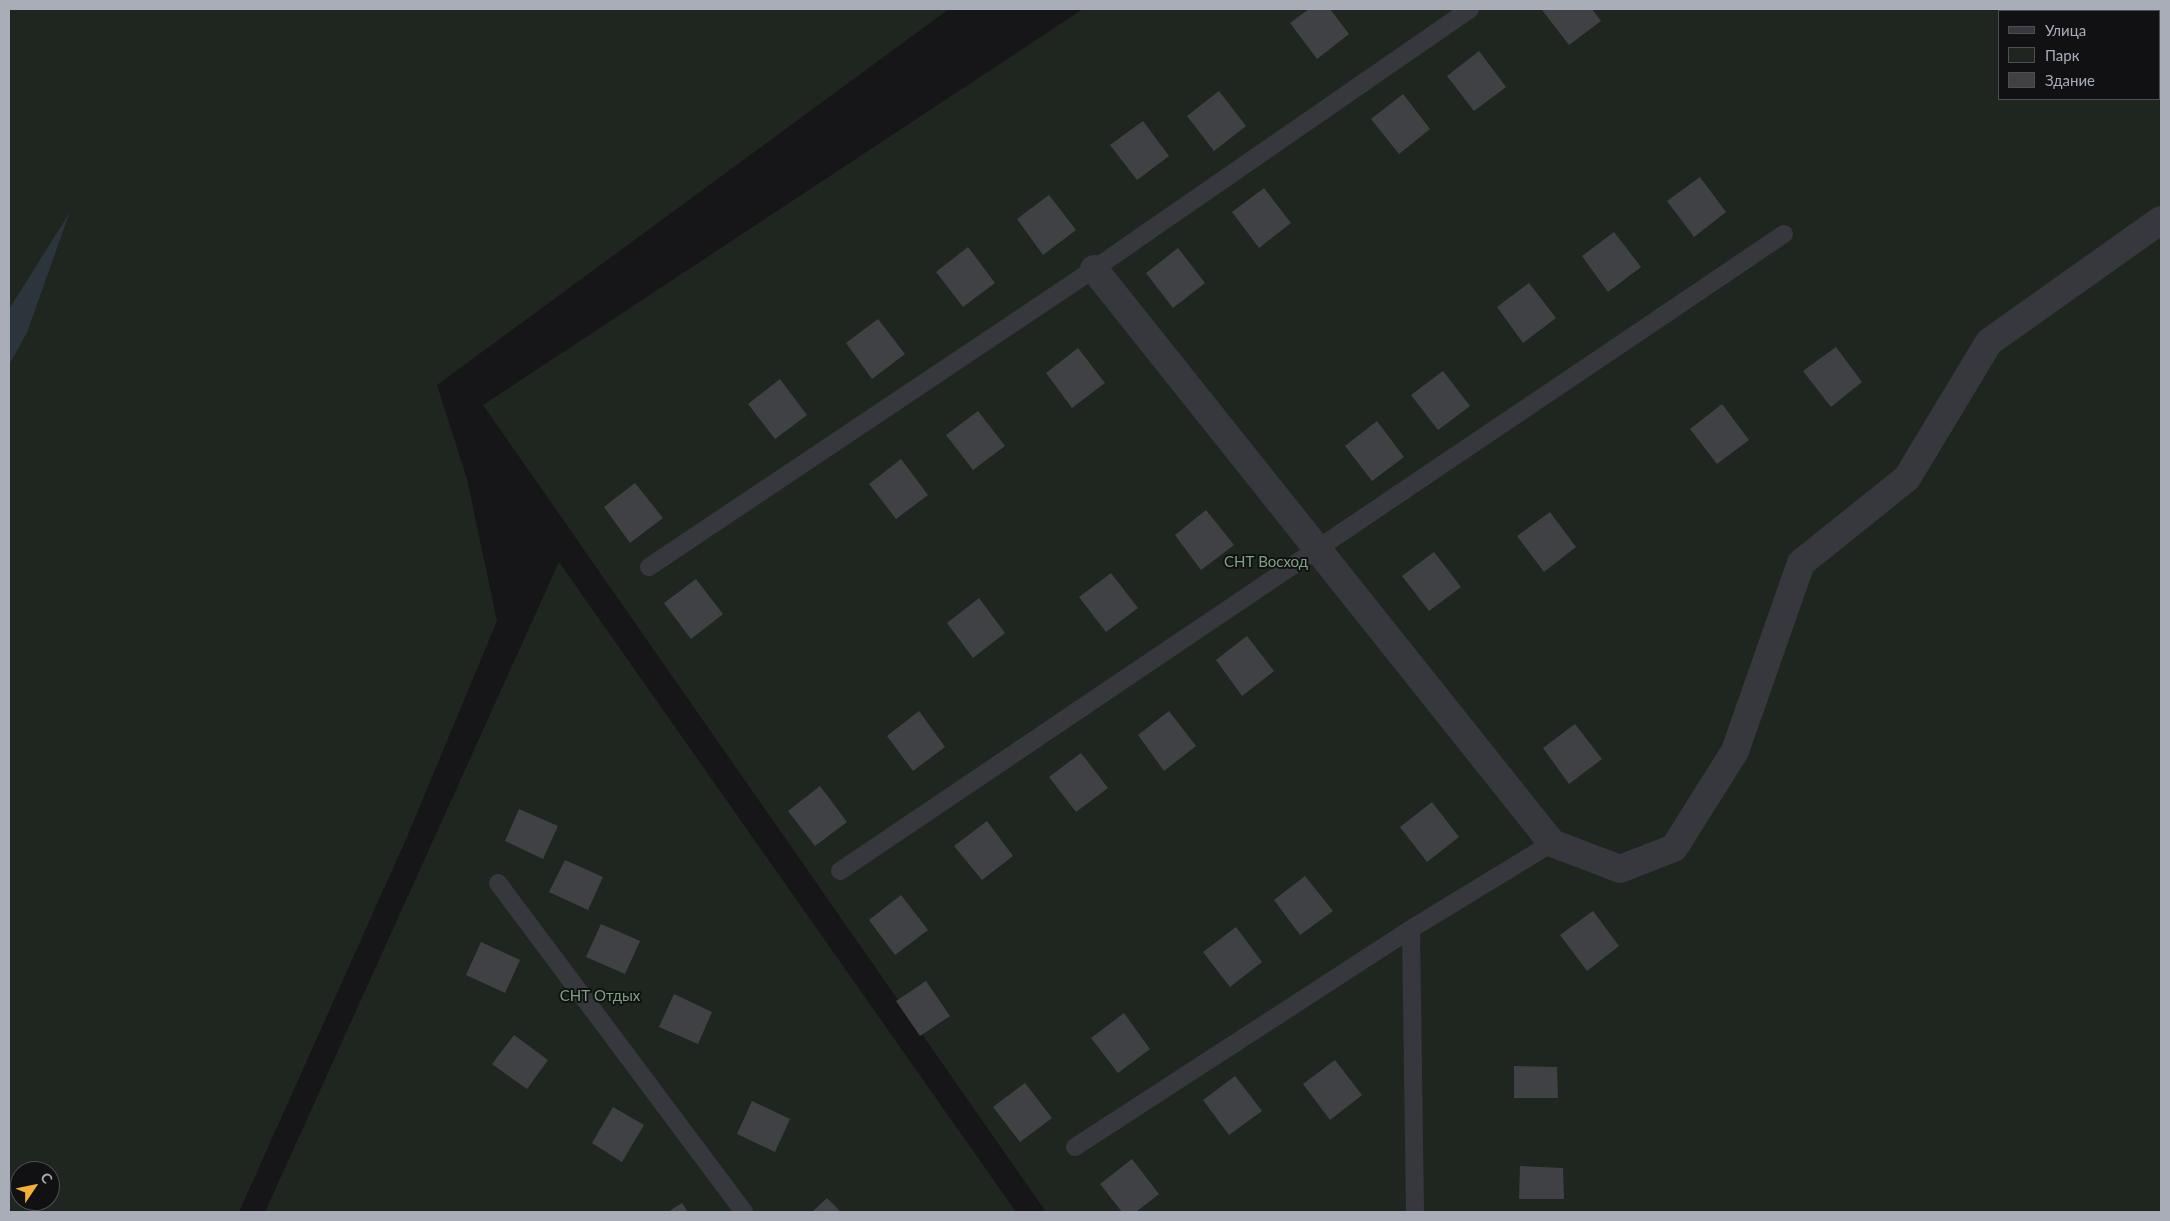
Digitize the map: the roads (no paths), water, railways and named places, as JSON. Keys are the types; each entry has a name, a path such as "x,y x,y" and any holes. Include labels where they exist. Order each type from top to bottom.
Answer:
{"street":[{"path":"1094,269 1552,843 1620,868 1674,848 1735,751 1801,563 1907,478 1989,342 2161,220"}],"lane":[{"path":"648,567 1094,269 1470,9"},
{"path":"840,871 1784,234"},
{"path":"1074,1147 1411,929 1552,843"},
{"path":"498,883 744,1212"},
{"path":"1411,929 1414,1212"}],"park label":[{"name":"СНТ Восход","path":"1266,562"},
{"name":"СНТ Отдых","path":"600,996"}]}
